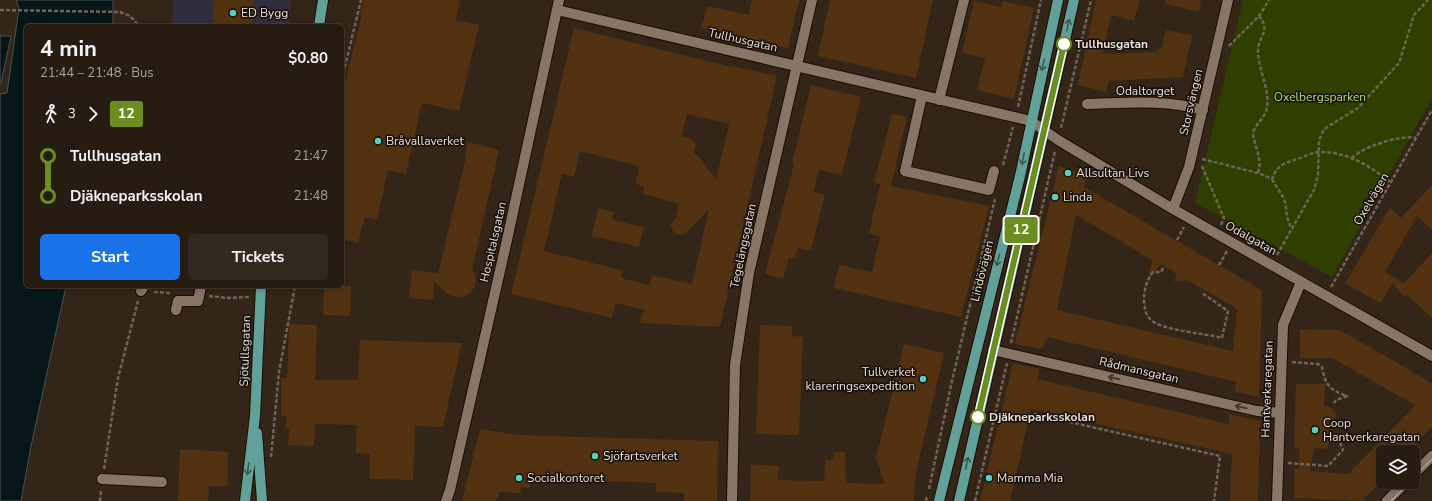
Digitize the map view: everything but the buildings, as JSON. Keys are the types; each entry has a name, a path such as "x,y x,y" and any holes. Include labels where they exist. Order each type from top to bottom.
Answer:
{"main road":[{"path":"319,24 323,0"},
{"name":"Lindövägen","path":"939,501 1020,176 1030,121 1058,0"},
{"path":"959,501 1074,0"},
{"name":"Sjötullsgatan","path":"245,501 255,416 261,288"},
{"name":"Sjötullsgatan","path":"255,416 262,501"}],"street":[{"name":"Tegelängsgatan","path":"732,501 735,365 749,273 812,0"},
{"path":"939,100 964,0"},
{"name":"Storsvängen","path":"1173,209 1192,157 1228,0"},
{"name":"Tullhusgatan","path":"558,5 922,96 1030,121 1058,140"},
{"name":"Hospitalsgatan","path":"446,501 450,490 507,240 558,5"},
{"path":"922,96 904,171 989,190 998,172"},
{"name":"Odaltorget","path":"1087,104 1166,103 1180,104 1203,110"},
{"name":"Odalgatan","path":"1058,140 1173,209 1432,356"},
{"name":"Hantverkaregatan","path":"1277,501 1282,325 1301,282"},
{"path":"176,310 178,301 198,301 201,288"},
{"name":"Rådmansgatan","path":"993,350 1258,411 1280,413"},
{"path":"1420,468 1432,456"},
{"path":"102,479 162,482"},
{"path":"1387,500 1399,489"},
{"name":"Hospitalsgatan","path":"450,490 450,501"}],"path":[{"path":"344,70 360,0"},
{"path":"998,172 1016,118 1041,0"},
{"path":"975,501 1091,0"},
{"path":"1228,47 1259,16 1269,0"},
{"path":"1272,265 1291,228 1314,190 1318,175 1319,140 1324,129 1358,108 1399,63 1414,15 1428,0"},
{"path":"0,10 120,12 130,16 137,24"},
{"path":"1258,173 1260,157 1253,132 1263,116 1268,100 1259,66 1258,51 1265,28 1265,23 1259,16"},
{"name":"Oxelvägen","path":"1326,296 1432,110"},
{"path":"1352,158 1357,152 1386,141 1399,138 1416,138"},
{"path":"1205,152 1202,168 1224,218 1217,234"},
{"path":"1272,179 1276,168 1284,163 1319,152 1339,154 1352,158 1379,172 1391,183"},
{"path":"1192,157 1258,173 1272,179 1281,192 1285,202 1288,222 1291,228"},
{"path":"926,501 953,374 997,192"},
{"path":"1163,268 1161,272 1153,272 1144,293 1145,312 1150,320 1172,329 1222,338 1228,311 1202,293"},
{"path":"271,458 279,372 295,288"},
{"path":"102,479 118,378 143,289"},
{"path":"1281,362 1302,362 1322,366 1324,379 1327,384 1336,392 1347,396 1336,400 1333,405"},
{"path":"1034,414 1220,456 1214,501"},
{"path":"1278,463 1328,466 1343,450 1340,443"}],"shaded area":[{"path":"16,0 113,0 113,24 24,24 24,288 66,288 31,446 21,501 0,501 0,94 7,93 19,8"},
{"path":"173,0 290,0 289,24 172,24"},
{"path":"0,36 11,36 1,83 0,83"}],"green space":[{"name":"Oxelbergsparken","path":"1243,0 1432,0 1432,98 1332,277 1195,203"}],"tram line":[{"path":"1420,471 1432,459"},
{"path":"1391,501 1403,489"}],"bus line":[{"name":"12","path":"978,417 1064,44"}],"place":[{"name":"ED Bygg","path":"233,13"},
{"name":"Tullhusgatan","path":"1064,44"},
{"name":"Bråvallaverket","path":"378,141"},
{"name":"Allsultan Livs","path":"1068,173"},
{"name":"Linda","path":"1055,197"},
{"name":"Tullverket klareringsexpedition","path":"923,379"},
{"name":"Djäkneparksskolan","path":"978,417"},
{"name":"Coop Hantverkaregatan","path":"1315,430"},
{"name":"Sjöfartsverket","path":"595,456"},
{"name":"Socialkontoret","path":"519,478"},
{"name":"Mamma Mia","path":"989,478"}]}
